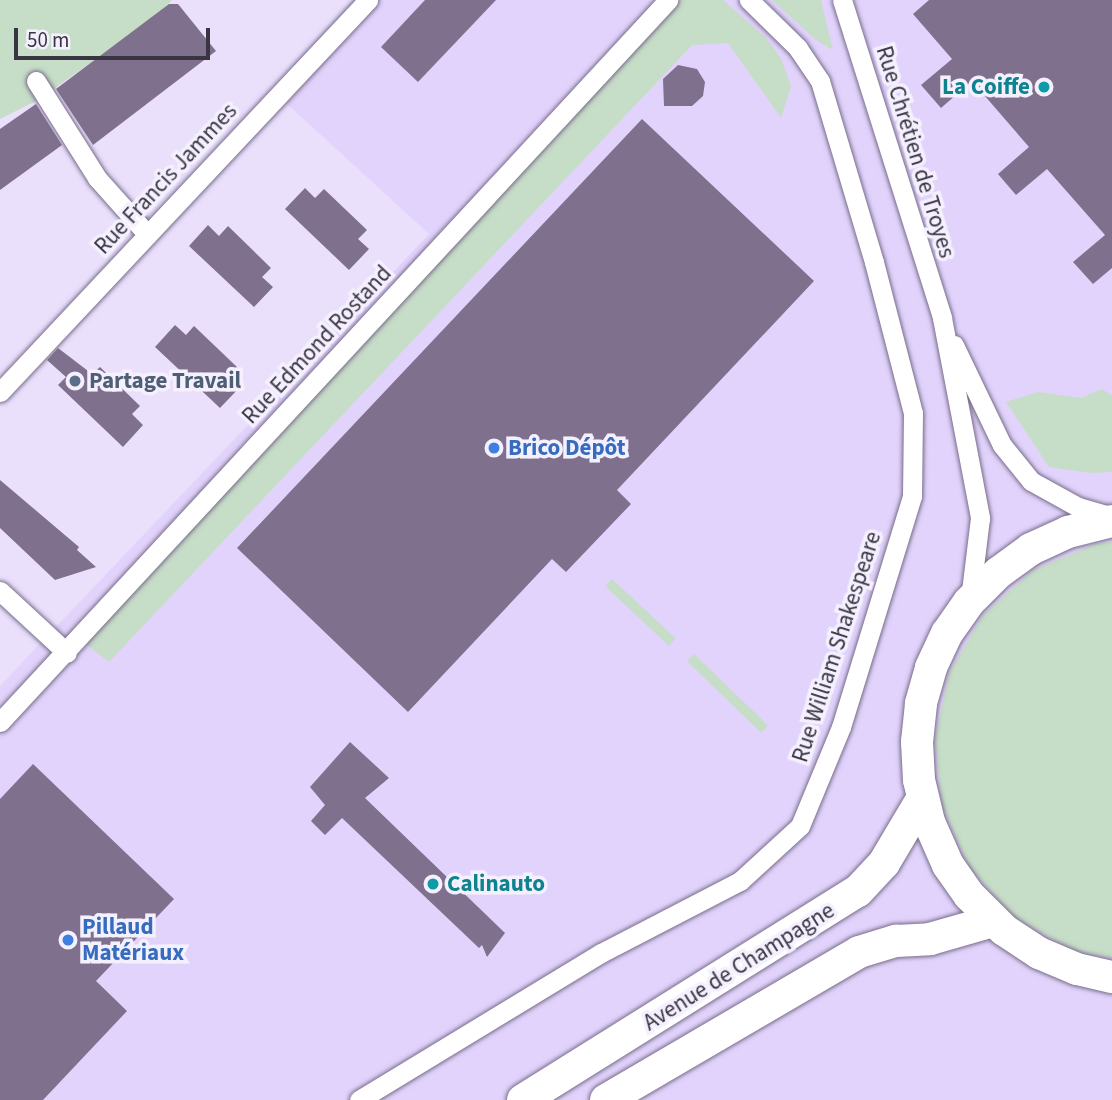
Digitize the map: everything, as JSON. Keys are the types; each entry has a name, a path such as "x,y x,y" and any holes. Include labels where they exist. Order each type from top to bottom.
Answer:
{"main road":[{"path":"1112,519 1068,532 1031,549 998,573 969,602 939,650 921,704 917,761 922,799 933,833 948,865 969,895 993,921 1027,946 1052,959 1112,977"},
{"name":"Avenue de Champagne","path":"523,1100 858,891 884,863 922,799"},
{"name":"Avenue de Champagne","path":"606,1100 859,952 896,941 930,939 993,921"}],"street":[{"name":"Rue Francis Jammes","path":"0,391 368,0"},
{"name":"Rue Edmond Rostand","path":"0,722 67,653 668,0"},
{"name":"Rue William Shakespeare","path":"359,1100 601,953 740,881 800,826 841,727 912,496 913,413 874,262 820,81 798,48 749,0"},
{"name":"Rue Chrétien de Troyes","path":"842,0 942,318 981,518 969,602"},
{"path":"36,81 97,178 148,234"},
{"name":"Rue Chrétien de Troyes","path":"942,318 1002,445 1031,481 1078,507 1112,519"},
{"path":"0,590 67,653"}],"shaded area":[{"path":"353,0 1112,0 1112,1100 0,1100 0,686 429,234 273,91"}],"green space":[{"path":"0,0 172,0 155,17 38,100 0,119"},
{"path":"679,0 723,0 765,37 781,58 791,86 781,118 728,43 692,45 109,662 74,635"},
{"path":"772,0 821,0 833,50 816,40"},
{"path":"1102,389 1112,396 1112,472 1091,473 1049,467 1006,402 1038,392 1081,398"},
{"path":"1112,542 1112,958 1074,951 1015,918 970,868 942,806 935,739 949,673 983,615 1033,570 1095,544"},
{"path":"612,579 676,638 669,646 605,586"},
{"path":"694,654 768,726 761,733 687,661"}],"building":[{"path":"425,0 496,0 418,82 381,47"},
{"name":"La Coiffe","path":"929,0 1112,0 1112,268 1093,284 1073,262 1105,235 1047,169 1016,195 998,174 1029,147 972,81 941,108 921,85 952,59 913,14"},
{"path":"169,4 178,4 216,51 93,145 56,89"},
{"path":"678,65 697,69 705,82 703,96 692,106 664,106 663,79"},
{"path":"36,104 62,145 0,190 0,129"},
{"name":"Brico Dépôt","path":"642,119 814,281 617,490 631,504 566,572 552,559 408,712 237,548"},
{"path":"305,188 315,198 324,189 367,230 358,239 369,249 349,270 285,209"},
{"path":"208,225 219,236 228,226 271,268 262,277 273,287 254,307 189,246"},
{"path":"175,325 186,335 194,326 237,367 229,377 240,387 220,408 155,347"},
{"path":"58,348 92,374 100,367 140,406 132,414 143,425 123,447 58,385 66,377 47,360"},
{"path":"0,480 79,547 77,550 96,567 55,580 0,528"},
{"name":"Calinauto","path":"350,742 389,778 365,798 505,933 487,957 482,945 479,948 342,818 325,835 311,821 325,805 310,787"},
{"name":"Pillaud Matériaux","path":"33,764 174,899 96,981 127,1011 43,1100 0,1100 0,799"}],"place":[{"name":"La Coiffe","path":"1044,87"},
{"name":"Partage Travail","path":"75,381"},
{"name":"Brico Dépôt","path":"494,448"},
{"name":"Calinauto","path":"433,884"},
{"name":"Pillaud Matériaux","path":"68,940"}]}
